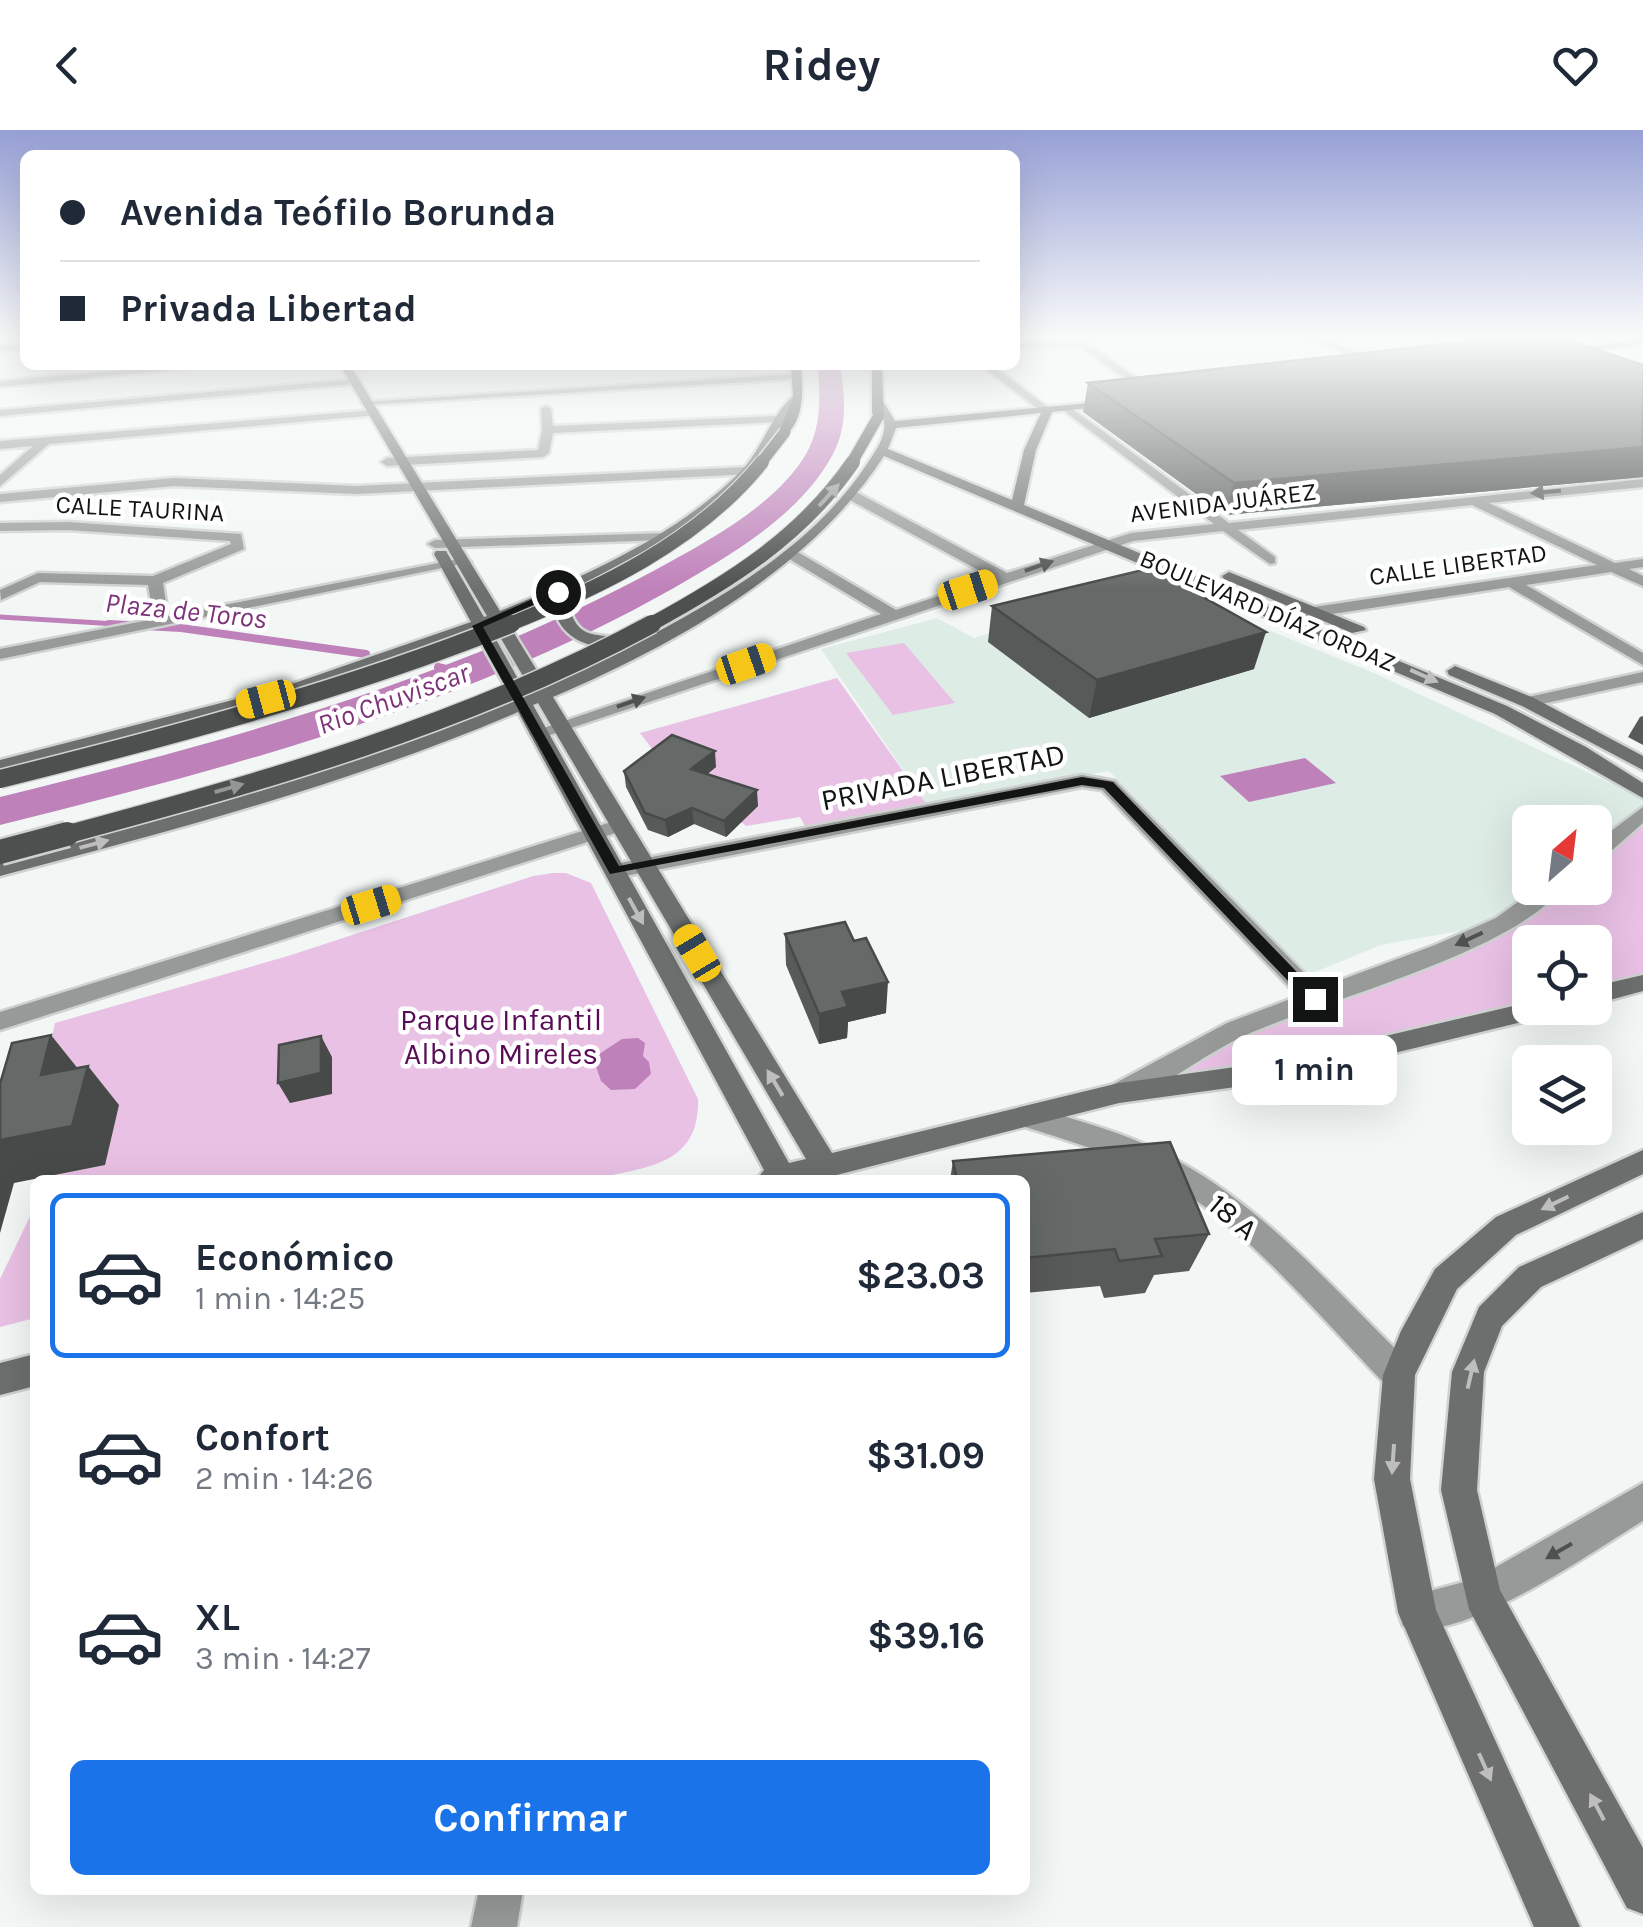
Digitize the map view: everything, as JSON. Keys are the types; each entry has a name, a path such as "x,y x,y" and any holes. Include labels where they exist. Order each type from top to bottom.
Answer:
{"main road":[{"path":"371,422 387,462 435,544 456,563 498,618 508,636 519,677"},
{"path":"375,422 404,461 454,544 456,563 487,644 562,725 825,1166"},
{"path":"0,766 266,699 478,626 558,592 662,536 747,471 783,422"},
{"path":"0,869 270,794 534,699 645,645 699,616 791,554 854,496 883,422"},
{"path":"0,852 265,778 372,742 482,703 623,642 773,550 847,474 884,427 933,422"},
{"path":"1019,498 1030,450 1042,422"},
{"path":"0,779 267,708 404,664 544,610 676,541 729,503 770,463 781,426"},
{"name":"BOULEVARD DÍAZ ORDAZ","path":"884,427 1106,543 1502,710 1579,750 1643,792"},
{"name":"BOULEVARD DÍAZ ORDAZ","path":"1019,498 1131,536 1366,633"},
{"path":"558,592 560,618 566,628 591,642 645,645"},
{"name":"BOULEVARD DÍAZ ORDAZ","path":"1438,664 1528,702 1643,764"},
{"path":"534,699 538,734 615,871 774,1175"},
{"path":"1612,991 1643,984"},
{"path":"788,1175 1119,1093 1279,1071 1512,1015"},
{"path":"1556,1927 1417,1612 1392,1479 1399,1375 1446,1279 1506,1226 1643,1162"},
{"path":"1643,1225 1530,1276 1490,1317 1468,1372 1458,1490 1482,1596 1643,1892"},
{"path":"0,1379 30,1371"}],"street":[{"path":"0,482 66,422"},
{"path":"0,444 243,422"},
{"path":"387,462 538,454 546,451 547,422"},
{"path":"1086,422 1270,560"},
{"path":"548,430 781,426"},
{"path":"0,498 174,482 322,490 747,471"},
{"name":"AVENIDA JUÁREZ","path":"538,734 1131,536 1643,484"},
{"path":"854,496 1006,578"},
{"path":"1470,500 1643,582"},
{"name":"CALLE TAURINA","path":"0,527 68,526 226,534 240,540 239,546 224,555 155,580 43,577 1,594"},
{"path":"435,544 662,536"},
{"path":"791,554 892,614"},
{"path":"0,654 456,563"},
{"name":"CALLE LIBERTAD","path":"1280,617 1643,563"},
{"path":"155,580 157,609 163,621"},
{"path":"1510,582 1643,660"},
{"path":"1528,702 1643,677"},
{"name":"PRIVADA LIBERTAD","path":"615,871 1082,781 1097,782 1108,785 1315,999"},
{"path":"1612,839 1643,813"},
{"path":"0,1021 622,825"},
{"path":"1119,1093 1236,1029 1443,952 1504,922 1528,905"},
{"name":"18 A","path":"1029,1117 1099,1138 1169,1169 1238,1215 1399,1375"},
{"path":"1417,1612 1482,1596 1643,1502"},
{"path":"494,1927 500,1895"}],"shaded area":[{"path":"1153,583 1374,673 1643,798 1643,804 1612,834 1612,805 1512,805 1512,905 1528,905 1504,923 1381,945 1308,975 1109,771 927,805 821,649 937,618 974,638"},
{"path":"1305,758 1336,783 1249,802 1220,776"},
{"path":"638,1038 645,1043 643,1056 649,1062 651,1074 635,1089 611,1090 601,1081 593,1058 622,1039"}],"green space":[{"path":"904,643 955,703 893,715 846,653"},
{"path":"837,678 927,805 806,828 800,817 746,826 653,750 640,733"},
{"path":"1643,812 1643,983 1612,991 1612,925 1512,925 1512,1015 1279,1071 1119,1093 1236,1029 1504,923 1527,905 1612,905 1612,837"},
{"name":"Parque Infantil Albino Mireles","path":"566,873 591,883 698,1099 696,1122 678,1152 647,1167 611,1175 42,1175 53,1124 32,1128 55,1023 288,956 533,876"},
{"path":"30,1216 30,1319 0,1327 0,1279"}],"building":[{"path":"1145,422 1643,422 1643,447 1234,483"},
{"path":"1151,568 1266,632 1097,680 992,606"},
{"path":"672,735 715,751 691,769 757,790 724,821 692,808 665,820 645,813 624,771"},
{"path":"845,922 854,941 866,938 888,982 842,992 848,1007 819,1014 785,934"},
{"path":"51,1035 41,1075 88,1066 72,1126 0,1140 0,1084 12,1043"},
{"path":"321,1036 321,1073 278,1083 279,1045"},
{"path":"1170,1142 1209,1234 1155,1239 1162,1256 1119,1261 1115,1249 1030,1258 1030,1175 956,1175 953,1161"}],"waterway":[{"name":"Rio Chuviscar","path":"0,811 267,741 354,714 440,684 608,610 724,543 780,501 820,453 831,422"},
{"name":"Plaza de Toros","path":"0,617 150,626"},
{"name":"Plaza de Toros","path":"109,624 181,628 366,654"},
{"name":"Plaza de Toros","path":"438,667 466,674"}],"route":[{"path":"558,592 478,626 615,871 1082,781 1097,782 1108,785 1315,999"}]}
